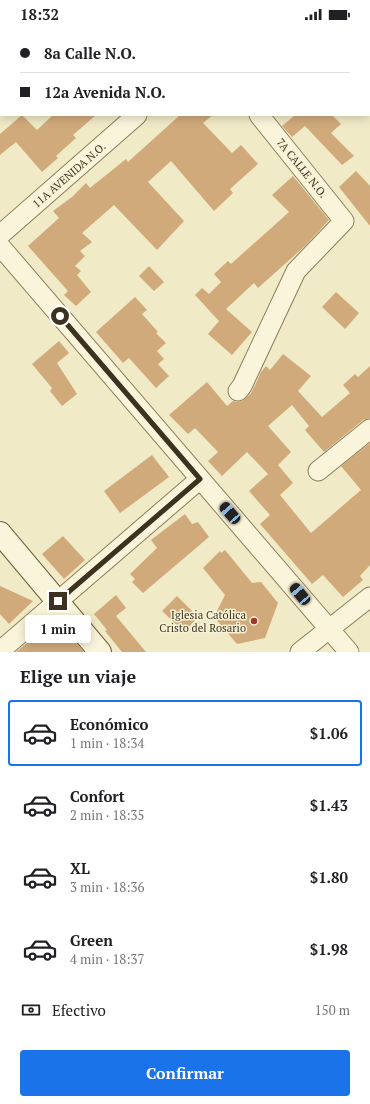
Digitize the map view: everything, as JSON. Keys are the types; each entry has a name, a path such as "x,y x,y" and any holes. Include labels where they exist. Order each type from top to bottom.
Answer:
{"street":[{"name":"11A AVENIDA N.O.","path":"0,235 136,116"},
{"name":"7A CALLE N.O.","path":"238,391 242,386 296,271 344,221 260,116"},
{"path":"0,246 349,652"},
{"path":"318,471 370,429"},
{"path":"0,651 200,479"},
{"path":"0,533 100,652"},
{"path":"300,652 370,597"}],"building":[{"path":"21,116 23,116 37,130 52,116 95,116 73,135 76,138 56,156 58,158 42,172 16,142 0,155 0,134"},
{"path":"179,116 212,116 203,123 232,153 241,145 258,164 230,189 233,193 214,211 171,161 148,182 184,221 157,250 114,205 82,233 92,242 80,251 85,256 75,266 81,271 77,275 91,292 76,306 64,295 68,291 28,246 59,218 53,211 72,197 86,183 90,188 126,159 128,162"},
{"path":"294,116 333,116 341,124 331,133 354,156 342,165 305,126 292,137 282,126"},
{"path":"356,171 370,186 370,226 339,187"},
{"path":"293,176 329,220 305,246 258,288 254,283 226,309 252,332 232,355 208,334 219,321 195,295 202,288 209,294 221,282 214,274 228,261 231,264 289,212 272,195"},
{"path":"149,266 164,282 154,291 139,276"},
{"path":"336,292 359,313 345,329 322,307"},
{"path":"135,297 147,310 142,314 158,332 156,333 166,343 157,351 164,359 158,364 169,376 156,388 129,358 123,363 96,332"},
{"path":"59,341 69,353 57,363 77,394 62,406 50,391 52,388 32,364"},
{"path":"283,354 311,376 298,391 322,417 350,393 343,385 355,374 358,377 370,366 370,418 363,420 324,452 305,430 309,426 292,405 268,426 291,452 278,465 293,483 280,495 311,533 361,490 341,466 370,443 370,565 360,576 363,580 343,597 323,575 312,584 260,524 270,515 249,491 268,474 247,452 222,476 208,461 218,452 195,428 188,434 169,415 207,382 227,406 233,401 242,401 251,393 261,372 266,366 270,370"},
{"path":"152,455 169,477 120,513 104,491"},
{"path":"185,514 192,524 198,522 209,537 143,593 132,582 135,579 130,574 157,548 151,540"},
{"path":"63,536 85,560 64,579 42,554"},
{"path":"225,550 252,583 261,582 278,603 265,638 237,644 214,617 225,595 203,568 220,551 221,553"},
{"path":"0,586 33,601 9,624 0,614"},
{"path":"116,595 126,608 116,616 146,652 122,652 105,631 107,630 94,614"},
{"path":"177,596 198,617 184,632 162,611"},
{"path":"56,619 84,652 16,652"}],"place":[{"name":"Iglesia Católica Cristo del Rosario","path":"254,621"}],"route":[{"path":"58,601 200,479 60,316"}]}
